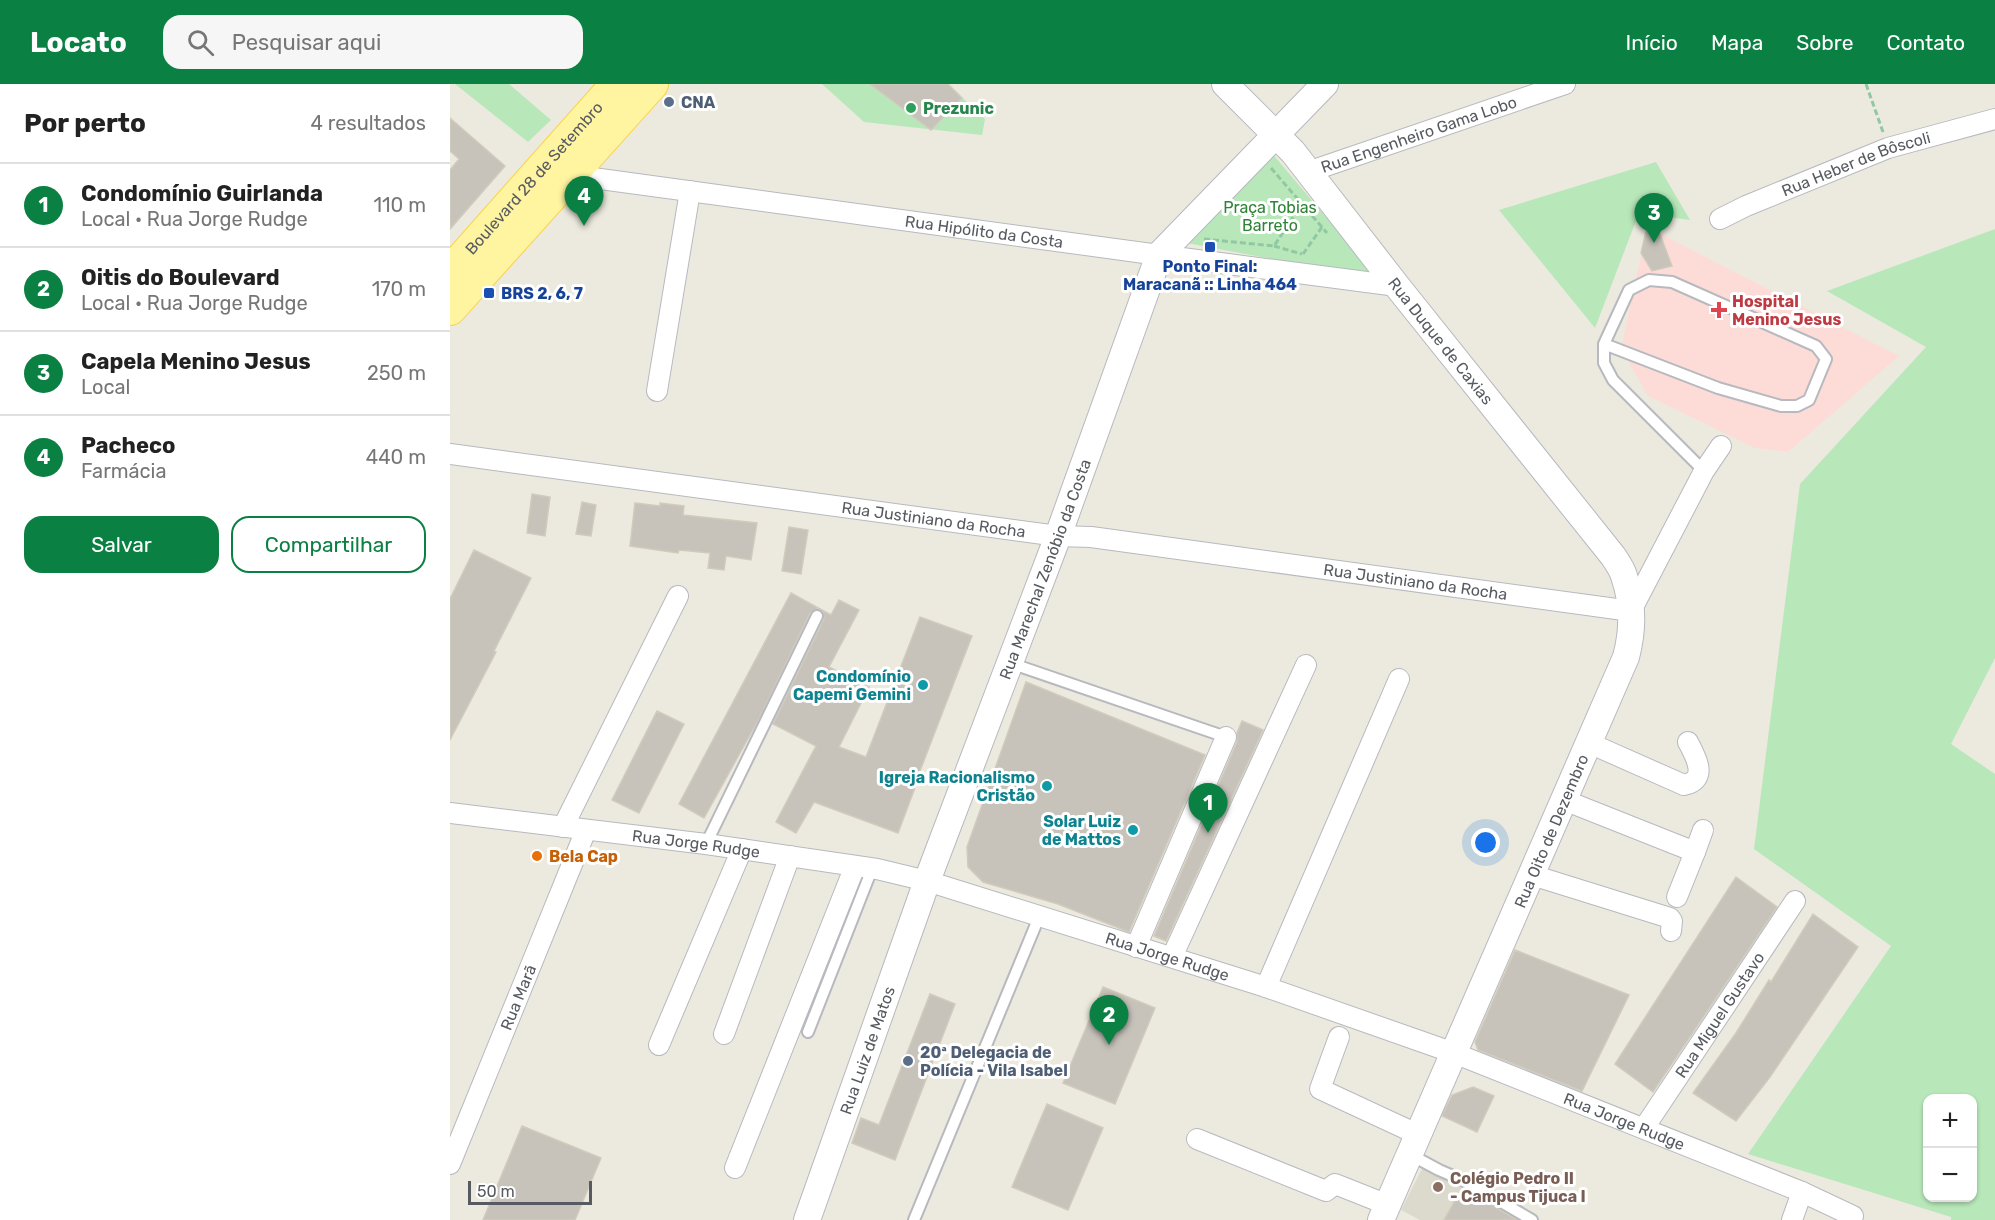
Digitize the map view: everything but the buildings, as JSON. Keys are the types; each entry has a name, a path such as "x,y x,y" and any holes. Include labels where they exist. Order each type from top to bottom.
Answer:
{"main road":[{"name":"Boulevard 28 de Setembro","path":"450,272 617,84"},
{"name":"Boulevard 28 de Setembro","path":"450,309 652,84"}],"street":[{"name":"Rua Duque de Caxias","path":"1225,84 1277,135 1308,172 1396,286 1613,556 1624,575 1631,611"},
{"path":"1159,255 1325,84"},
{"name":"Rua Engenheiro Gama Lobo","path":"1308,172 1565,84"},
{"name":"Rua Heber de Bôscoli","path":"1720,219 1746,206 1888,148 1995,119"},
{"name":"Rua Hipólito da Costa","path":"571,175 1396,286"},
{"path":"657,391 690,191"},
{"name":"Rua Marechal Zenóbio da Costa","path":"927,881 1059,536 1159,255"},
{"name":"Rua Oito de Dezembro","path":"1385,1213 1626,657 1631,639 1631,611 1704,471 1720,446"},
{"name":"Rua Justiniano da Rocha","path":"450,454 1631,611"},
{"path":"563,827 678,596"},
{"path":"1172,957 1306,665"},
{"path":"1266,987 1400,679"},
{"path":"1136,946 1226,737"},
{"path":"1589,744 1684,785 1696,779 1698,772 1699,761 1688,742"},
{"path":"1564,800 1695,852"},
{"name":"Rua Jorge Rudge","path":"450,813 742,849 863,867 927,881 1266,987 1454,1053 1802,1192 1853,1216"},
{"name":"Rua Marã","path":"450,1164 586,830"},
{"path":"1677,897 1703,830"},
{"path":"659,1045 742,849"},
{"path":"724,1034 790,856"},
{"path":"735,1168 863,867"},
{"path":"1532,874 1670,918 1671,931"},
{"name":"Rua Luiz de Matos","path":"807,1220 927,881"},
{"name":"Rua Miguel Gustavo","path":"1644,1128 1795,901"},
{"path":"1339,1037 1320,1089 1415,1145"},
{"path":"1197,1139 1326,1191 1335,1184 1385,1213"},
{"path":"1792,1220 1802,1192"}],"lane":[{"path":"1604,344 1718,388 1781,406 1797,406 1809,400 1826,359 1816,346 1672,282 1649,280 1629,290 1604,344 1604,363 1613,380 1704,471"},
{"path":"706,844 817,616"},
{"path":"1010,662 1226,737"},
{"path":"808,1032 863,867"},
{"path":"914,1220 1039,917"},
{"path":"1415,1145 1439,1170 1469,1183 1532,1220"}],"path":[{"path":"1866,84 1880,124"},
{"path":"1269,166 1329,235"},
{"path":"1200,239 1274,246 1302,204"},
{"path":"1303,254 1322,227"}],"shaded area":[{"name":"Hospital Menino Jesus","path":"1647,227 1899,356 1788,452 1755,448 1648,396 1621,349"},
{"name":"Colégio Pedro II - Campus Tijuca I","path":"1424,1165 1519,1220 1420,1220 1401,1210"}],"green space":[{"path":"455,84 509,84 551,120 528,142"},
{"name":"Prezunic","path":"822,84 948,84 985,119 982,135 864,122"},
{"name":"Praça Tobias Barreto","path":"1271,152 1378,279 1187,243"},
{"path":"1656,162 1690,220 1639,213 1595,328 1499,210"},
{"path":"1995,229 1995,658 1951,744 1995,774 1995,1220 1951,1220 1951,1217 1748,1154 1891,946 1754,849 1800,484 1926,347 1827,291"}],"place":[{"name":"CNA","path":"669,102"},
{"name":"Prezunic","path":"911,108"},
{"name":"Pacheco","path":"584,226"},
{"name":"Capela Menino Jesus","path":"1654,243"},
{"name":"Ponto Final: Maracanã :: Linha 464","path":"1210,247"},
{"name":"BRS 2, 6, 7","path":"489,293"},
{"name":"Hospital Menino Jesus","path":"1719,310"},
{"name":"Condomínio Capemi Gemini","path":"923,685"},
{"name":"Igreja Racionalismo Cristão","path":"1047,786"},
{"name":"Solar Luiz de Mattos","path":"1133,830"},
{"name":"Condomínio Guirlanda","path":"1208,833"},
{"name":"Bela Cap","path":"537,856"},
{"name":"Oitis do Boulevard","path":"1109,1045"},
{"name":"20ª Delegacia de Polícia - Vila Isabel","path":"908,1061"},
{"name":"Colégio Pedro II - Campus Tijuca I","path":"1438,1187"}]}
